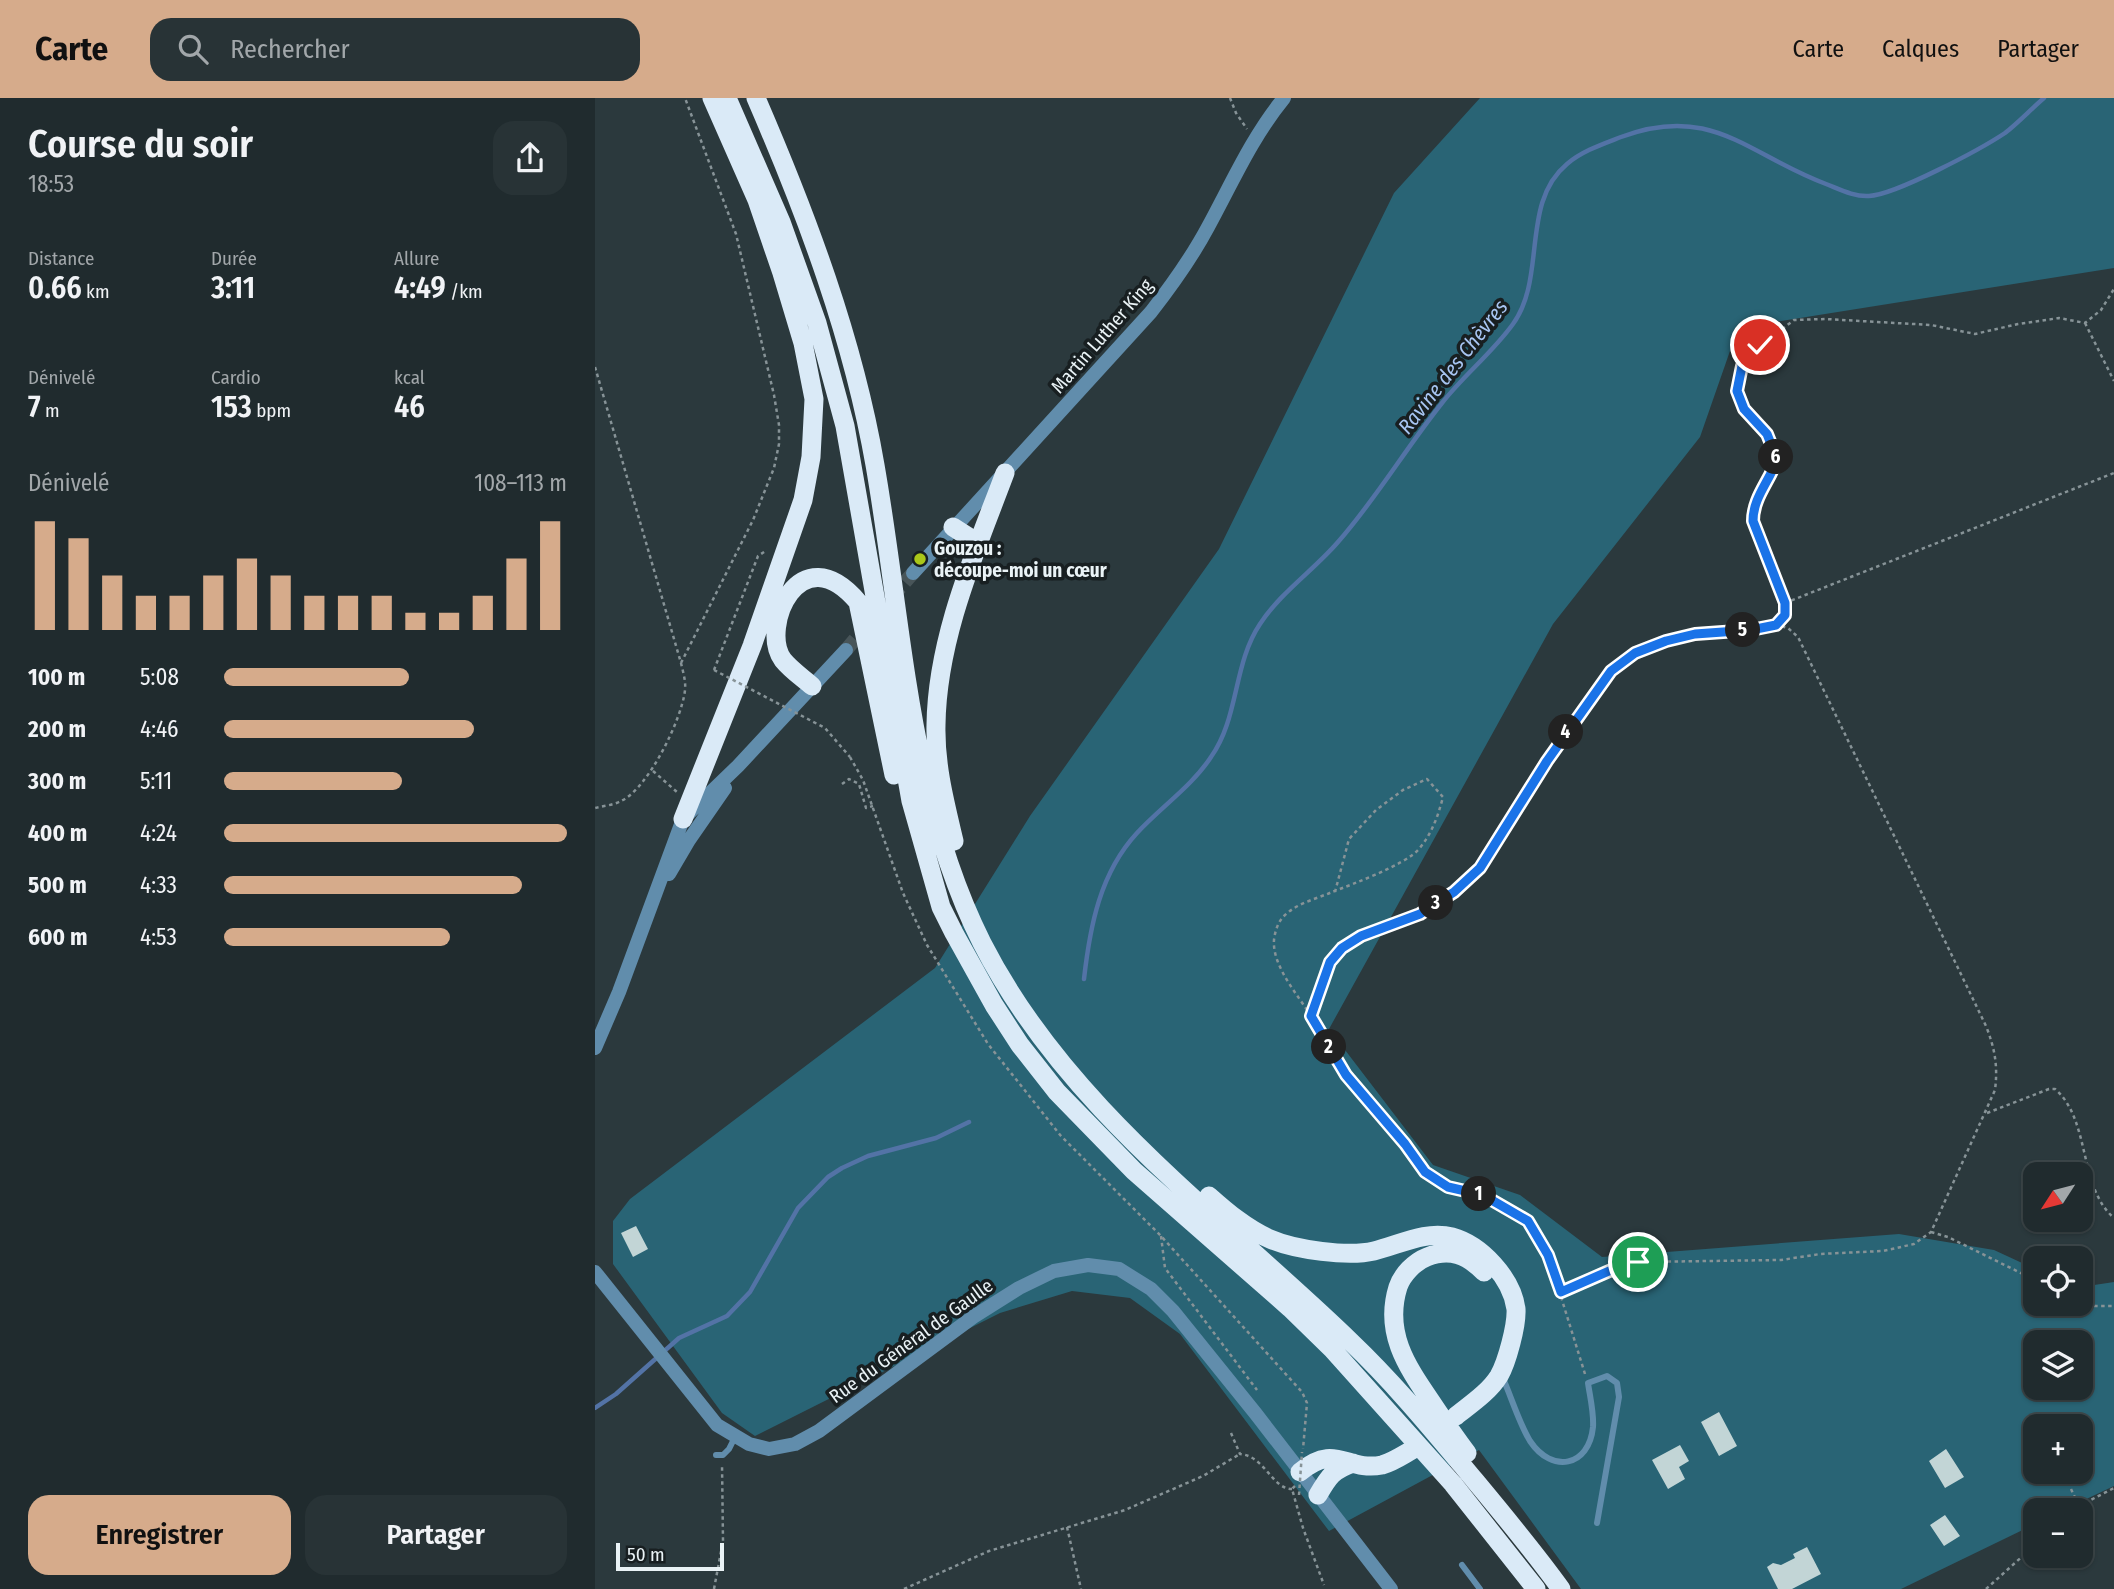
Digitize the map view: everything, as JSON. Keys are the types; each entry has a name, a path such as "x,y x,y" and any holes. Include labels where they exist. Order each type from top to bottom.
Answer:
{"highway":[{"path":"686,811 752,646 803,500 811,457 814,399 803,343 782,272 757,201 712,98"},
{"path":"727,98 782,222 817,323 841,413 911,801 941,907"},
{"path":"756,98 807,224 827,281 860,394 874,463 926,785 950,870 982,943 1028,1020 1090,1098 1205,1209 1360,1350 1410,1403 1538,1558"},
{"path":"1005,473 978,543 948,639 937,689 936,728 940,780 954,842 970,890 1022,1001 1028,1020"},
{"path":"953,527 978,543"},
{"path":"812,686 783,659 778,647 776,628 787,595 807,579 823,577 842,586 858,602 904,820 925,877 994,1005 1020,1045 1057,1092 1134,1171 1290,1308 1332,1349 1453,1484 1536,1589"},
{"path":"1090,1098 1122,1117 1231,1214 1270,1239 1332,1252 1371,1252 1426,1236 1448,1235 1465,1241 1489,1257 1505,1281 1516,1309 1513,1335 1501,1373 1493,1384 1456,1416"},
{"path":"1513,1335 1504,1302 1490,1277 1471,1259 1450,1252 1426,1258 1411,1267 1400,1282 1392,1317 1397,1344 1406,1366 1560,1589"},
{"path":"1299,1479 1315,1461 1328,1457 1353,1463 1381,1465 1412,1450"},
{"path":"1309,1495 1337,1469 1353,1463"}],"street":[{"name":"Martin Luther King","path":"913,573 1151,312 1174,283 1207,229 1255,139 1284,98"},
{"path":"595,1048 686,811 738,766 846,650"},
{"path":"653,902 689,840 738,766"},
{"name":"Rue du Général de Gaulle","path":"595,1272 717,1425 749,1444 769,1448 795,1444 819,1431 973,1317 1019,1288 1054,1271 1088,1265 1119,1269 1151,1289 1173,1311 1256,1414 1309,1495 1391,1589"}],"lane":[{"path":"1501,1373 1530,1441 1548,1460 1560,1463 1576,1460 1588,1445 1593,1426 1588,1383 1607,1376 1619,1387 1597,1523"},
{"path":"719,1455 729,1449 735,1437"},
{"path":"1462,1565 1480,1589"}],"path":[{"path":"681,663 753,520 774,468 779,444 774,395 736,234 685,98"},
{"path":"1230,98 1236,113 1255,139"},
{"path":"1776,625 1785,615 1785,603 1753,521 1753,508 1772,475 1777,459 1767,434 1744,409 1737,391 1742,366 1751,353 1794,320 1825,318 1931,325 1975,334 2059,318 2085,323 2101,310 2114,289"},
{"path":"2085,323 2114,381"},
{"path":"595,367 681,663 685,691 677,718 653,770 642,785 623,801 595,808"},
{"path":"1785,603 2114,473"},
{"path":"775,544 758,556 714,670 825,728 850,757 863,780 904,892 927,945 988,1045 1061,1136 1161,1236 1302,1392 1307,1403 1309,1495"},
{"path":"1311,1016 1330,962 1342,948 1361,936 1420,914 1454,892 1480,868 1547,761 1611,671 1635,653 1695,634 1751,630 1776,625 1788,628 1798,637 1996,1050 1998,1069 1995,1090 1987,1113 1931,1232 1914,1244 1858,1254 1820,1254 1781,1260 1638,1262 1616,1268 1561,1292"},
{"path":"653,770 686,811"},
{"path":"842,784 849,779 859,784 866,808 873,806"},
{"path":"1335,892 1349,839 1375,810 1403,790 1427,779 1443,797 1435,824 1417,851 1399,863 1335,892 1303,903 1284,915 1277,926 1274,942 1279,965 1346,1075 1405,1144 1425,1172 1448,1187 1483,1195 1528,1221 1548,1255 1588,1383"},
{"path":"1987,1113 2055,1089 2068,1103 2100,1201 2114,1218"},
{"path":"1931,1232 1948,1237 2023,1274"},
{"path":"1161,1236 1165,1268 1257,1390 1256,1414"},
{"path":"2093,1305 2114,1306"},
{"path":"1231,1433 1240,1454"},
{"path":"904,1589 989,1551 1125,1510 1203,1476 1240,1454 1261,1463 1280,1485 1299,1479 1303,1528 1324,1585"},
{"path":"714,1589 723,1541 719,1455"},
{"path":"2093,1499 2114,1488"},
{"path":"2071,1489 2075,1498"},
{"path":"1067,1527 1081,1589"},
{"path":"1986,1589 2023,1556"}],"shaded area":[{"path":"1480,98 2114,98 2114,268 1738,328 1700,437 1553,624 1329,1029 1433,1165 1520,1195 1602,1257 1899,1234 1994,1250 2023,1263 2023,1316 2093,1316 2093,1285 2114,1282 2114,1486 2088,1498 2023,1498 2023,1530 1901,1589 1581,1589 1479,1450 1329,1531 1180,1334 1130,1298 1072,1291 1000,1313 755,1436 722,1413 613,1264 613,1221 630,1199 935,968 1030,816 1219,549 1394,193"}],"building":[{"path":"636,1226 648,1249 633,1257 621,1233"},
{"path":"1719,1412 1737,1446 1719,1456 1701,1422"},
{"path":"1680,1445 1689,1461 1679,1467 1685,1479 1668,1489 1652,1460"},
{"path":"1946,1449 1964,1477 1945,1488 1929,1461"},
{"path":"1945,1515 1960,1536 1944,1546 1930,1525"},
{"path":"1807,1547 1821,1574 1792,1589 1778,1589 1767,1567 1773,1563 1781,1565 1795,1558 1793,1554"}],"waterway":[{"name":"Ravine des Chèvres","path":"1084,979 1094,920 1114,865 1137,833 1186,787 1211,757 1227,725 1245,656 1260,624 1268,612 1352,526 1442,403 1513,324 1529,285 1538,219 1544,199 1553,180 1567,164 1586,152 1621,137 1653,128 1680,126 1705,129 1728,137 1826,184 1852,194 1869,196 1917,180 1977,149 2005,133 2044,98"},
{"name":"Ravine des Chèvres","path":"595,1408 616,1394 679,1338 727,1316 750,1292 798,1208 828,1177 868,1156 936,1138 969,1122"}],"tunnel":[{"path":"891,598 913,573"},
{"path":"846,650 868,624"}],"place":[{"name":"Gouzou : découpe-moi un cœur","path":"920,559"}],"route":[{"path":"1638,1262 1616,1268 1561,1292 1548,1255 1528,1221 1507,1206 1483,1195 1448,1187 1425,1172 1405,1144 1346,1075 1311,1016 1330,962 1342,948 1361,936 1420,914 1454,892 1480,868 1511,815 1611,671 1635,653 1666,641 1695,634 1751,630 1776,625 1785,615 1785,603 1753,521 1753,508 1772,475 1777,459 1767,434 1744,409 1737,391 1742,366 1760,345"}]}
